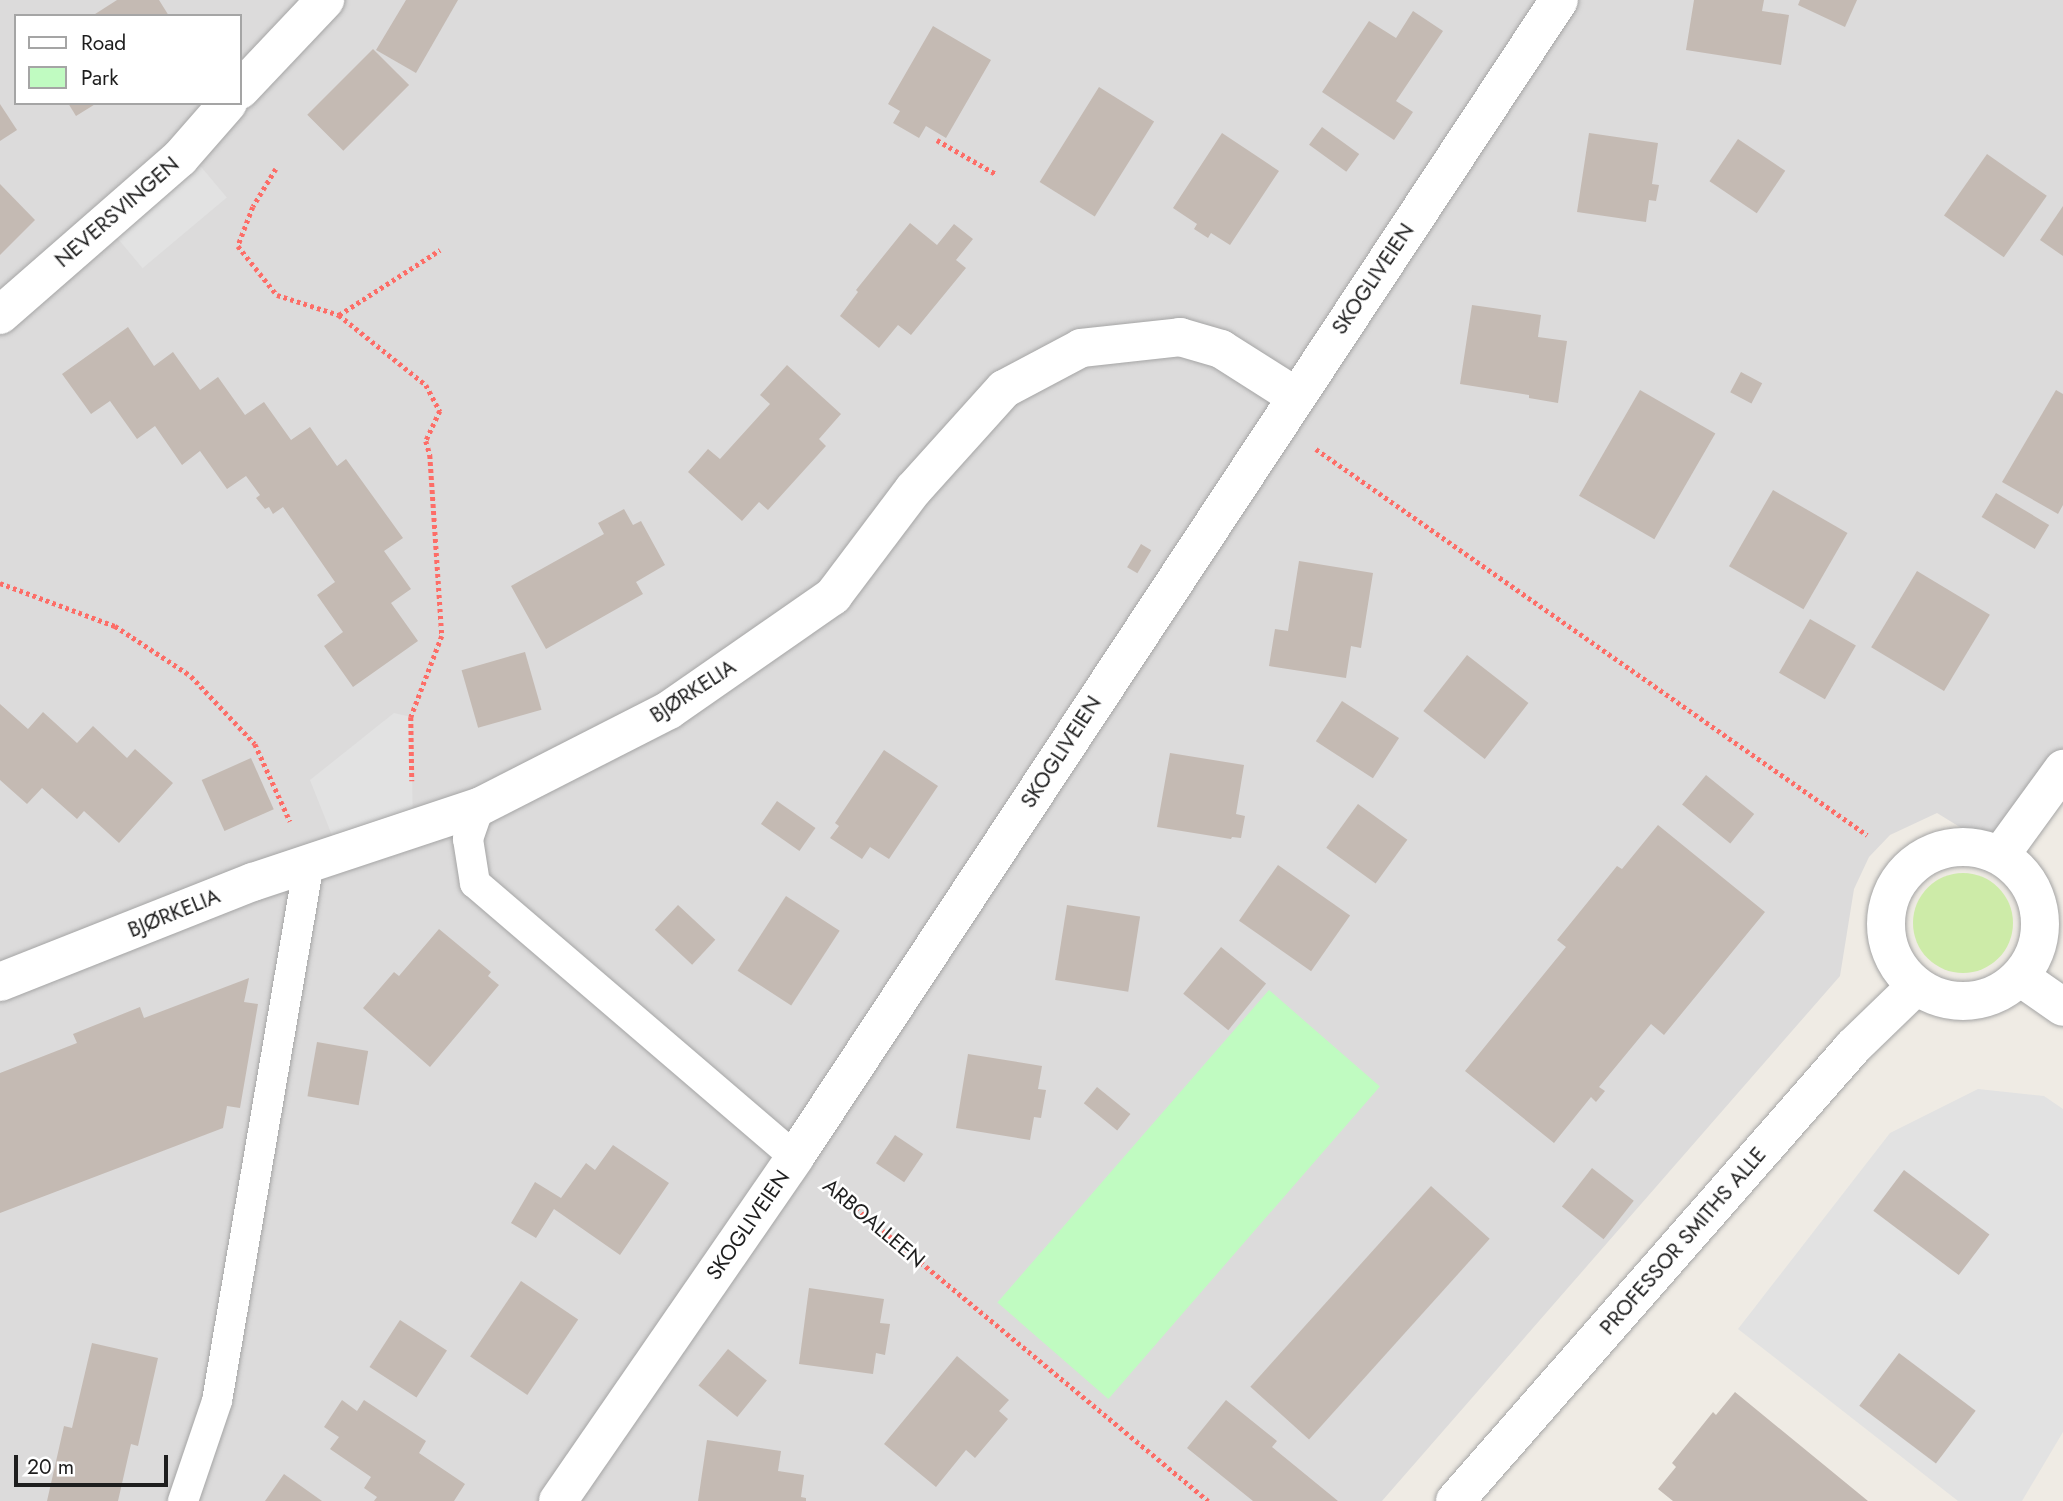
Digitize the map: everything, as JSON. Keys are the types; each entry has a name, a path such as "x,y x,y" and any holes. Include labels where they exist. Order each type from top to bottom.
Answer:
{"street":[{"path":"242,88 325,0"},
{"name":"SKOGLIVEIEN","path":"558,1501 795,1157 1286,409 1559,0"},
{"name":"NEVERSVINGEN","path":"0,315 180,158 226,105"},
{"name":"BJØRKELIA","path":"0,982 253,882 479,807 669,710 833,596 913,490 1004,389 1081,348 1180,337 1221,349 1286,409"},
{"path":"2002,853 2063,769"},
{"path":"1955,846 2002,853 2021,872 2034,891 2040,913 2040,936 2033,958 2020,977 2001,991 1981,1000 1958,1001 1936,996 1916,986 1898,966 1887,941 1886,915 1894,889 1910,867 1930,853 1955,846"},
{"path":"2020,977 2063,1007"},
{"name":"PROFESSOR SMITHS ALLE","path":"1455,1501 1853,1047 1916,986"}],"lane":[{"path":"479,807 468,839 475,883 795,1157"},
{"path":"183,1501 217,1401 309,863"}],"path":[{"path":"937,140 996,174"},
{"path":"275,169 253,207 238,246 277,295 339,315 426,385 440,411 426,441 430,455 442,636 411,717 413,827"},
{"path":"339,315 440,250"},
{"path":"1286,409 1867,835"},
{"path":"0,583 115,626 191,676 255,744 309,863"},
{"name":"ARBOALLEEN","path":"795,1157 1208,1501"}],"shaded area":[{"path":"0,0 2063,0 2063,769 2002,853 1937,813 1890,835 1869,857 1854,889 1840,976 1382,1501 0,1501"},
{"path":"187,150 227,197 143,268 103,221"},
{"path":"394,713 411,717 413,827 339,853 310,780"},
{"path":"1978,1089 2044,1096 2063,1109 2063,1432 2022,1501 1958,1501 1738,1329 1890,1133"}],"green space":[{"path":"1963,873 1982,877 1998,888 2009,904 2013,923 2009,942 1998,958 1982,969 1963,973 1944,969 1928,958 1917,942 1913,923 1917,904 1928,888 1944,877"},
{"path":"1269,990 1380,1086 1108,1399 997,1302"}],"building":[{"path":"117,0 159,0 168,14 95,14"},
{"path":"406,0 458,0 416,73 376,50"},
{"path":"1694,0 1764,0 1762,11 1789,15 1781,65 1686,50"},
{"path":"1800,0 1857,0 1845,27 1798,5"},
{"path":"1413,11 1443,31 1396,101 1413,112 1394,140 1322,92 1369,21 1396,38"},
{"path":"933,26 991,60 946,138 926,126 919,138 893,123 900,111 888,104"},
{"path":"373,49 409,85 343,151 307,115"},
{"path":"1099,87 1154,121 1095,216 1040,182"},
{"path":"0,104 17,130 0,141"},
{"path":"69,105 94,105 76,116"},
{"path":"1322,127 1359,154 1346,172 1309,145"},
{"path":"1222,133 1279,171 1230,245 1211,233 1208,238 1194,229 1197,224 1173,208"},
{"path":"1589,133 1658,143 1652,184 1659,185 1656,201 1649,200 1646,222 1577,212"},
{"path":"1738,139 1785,171 1757,213 1709,181"},
{"path":"1987,154 2047,196 2004,257 1944,215"},
{"path":"0,184 35,220 0,255"},
{"path":"2063,206 2063,256 2040,240"},
{"path":"910,223 937,245 954,224 973,239 956,260 966,268 911,335 898,325 879,348 840,316 858,292 856,290"},
{"path":"1472,305 1541,315 1538,337 1567,341 1558,403 1529,398 1529,395 1460,384"},
{"path":"128,327 154,366 173,352 200,390 218,377 245,415 264,402 291,440 310,427 337,466 346,459 403,538 384,551 411,589 391,603 418,641 353,687 324,646 343,632 317,595 335,582 283,507 273,514 269,507 265,509 256,498 260,495 246,476 227,489 200,451 182,465 155,426 137,439 110,401 91,414 62,374"},
{"path":"787,365 841,414 819,439 826,446 768,510 759,502 742,521 688,472 708,449 720,459 770,404 760,395"},
{"path":"1741,372 1762,383 1751,404 1730,392"},
{"path":"1640,390 1715,434 1654,539 1579,496"},
{"path":"2056,390 2063,394 2063,505 2058,514 2002,482"},
{"path":"1773,490 1847,533 1803,609 1729,566"},
{"path":"1996,493 2049,525 2035,549 1982,517"},
{"path":"624,509 633,525 641,521 665,565 636,582 643,594 546,649 511,586 604,534 598,523"},
{"path":"1141,544 1151,550 1137,573 1127,567"},
{"path":"1299,561 1373,573 1361,648 1351,646 1346,678 1269,666 1275,629 1288,631"},
{"path":"1917,571 1990,615 1944,691 1871,647"},
{"path":"1810,619 1856,646 1825,699 1779,673"},
{"path":"525,652 542,710 478,728 462,670"},
{"path":"1467,655 1528,703 1485,759 1423,711"},
{"path":"1342,701 1399,738 1373,778 1316,741"},
{"path":"0,704 28,729 43,712 77,743 93,726 127,758 135,749 173,783 119,843 84,811 77,819 42,788 27,804 0,780"},
{"path":"884,750 938,786 889,859 870,847 862,859 830,838 839,826 835,823"},
{"path":"1170,753 1244,765 1236,814 1245,816 1241,838 1231,839 1157,827"},
{"path":"251,758 274,809 224,831 202,780"},
{"path":"1706,775 1754,814 1730,844 1682,805"},
{"path":"777,801 816,828 799,851 761,824"},
{"path":"1358,804 1407,840 1376,884 1326,848"},
{"path":"1658,825 1765,912 1664,1035 1651,1024 1599,1087 1605,1091 1596,1102 1591,1097 1554,1143 1465,1071 1566,947 1557,940 1617,866 1622,869"},
{"path":"1278,865 1350,915 1311,971 1239,921"},
{"path":"786,896 840,931 791,1005 738,971"},
{"path":"678,905 715,940 692,965 655,930"},
{"path":"1067,905 1140,917 1128,992 1055,980"},
{"path":"439,929 491,972 488,976 499,985 430,1067 363,1008 394,972 399,976"},
{"path":"1221,947 1266,984 1228,1030 1183,994"},
{"path":"249,978 244,1002 258,1004 240,1108 227,1106 223,1128 0,1213 0,1073 77,1043 73,1034 140,1007 144,1018"},
{"path":"317,1042 368,1051 359,1105 307,1096"},
{"path":"968,1054 1042,1066 1038,1089 1046,1090 1041,1118 1034,1117 1030,1140 956,1128"},
{"path":"1097,1087 1130,1114 1117,1130 1084,1103"},
{"path":"895,1135 923,1154 904,1182 876,1163"},
{"path":"613,1145 669,1183 620,1255 554,1209 536,1238 511,1223 535,1182 561,1198 586,1163 595,1170"},
{"path":"1592,1168 1634,1201 1604,1239 1562,1207"},
{"path":"1904,1170 1989,1234 1959,1275 1873,1211"},
{"path":"1431,1186 1490,1239 1309,1440 1250,1387"},
{"path":"521,1281 578,1320 527,1395 470,1356"},
{"path":"809,1288 884,1299 880,1323 890,1324 885,1355 876,1353 873,1374 799,1364"},
{"path":"400,1320 447,1350 416,1397 370,1367"},
{"path":"92,1343 158,1358 138,1446 131,1444 118,1501 47,1501 64,1426 72,1428"},
{"path":"728,1349 767,1380 737,1417 698,1386"},
{"path":"1899,1353 1976,1411 1936,1463 1859,1406"},
{"path":"957,1356 1009,1400 999,1411 1008,1419 975,1458 966,1450 936,1487 884,1444"},
{"path":"1735,1392 1868,1501 1673,1501 1658,1489 1676,1467 1672,1463 1713,1412 1716,1415"},
{"path":"342,1400 357,1411 364,1400 426,1441 419,1453 465,1484 454,1501 374,1501 377,1497 364,1488 371,1477 330,1449 339,1437 324,1427"},
{"path":"1226,1400 1277,1441 1272,1447 1338,1501 1253,1501 1187,1448"},
{"path":"707,1440 781,1451 778,1471 804,1475 801,1497 806,1498 806,1501 698,1501"},
{"path":"284,1474 322,1501 265,1501"}]}
